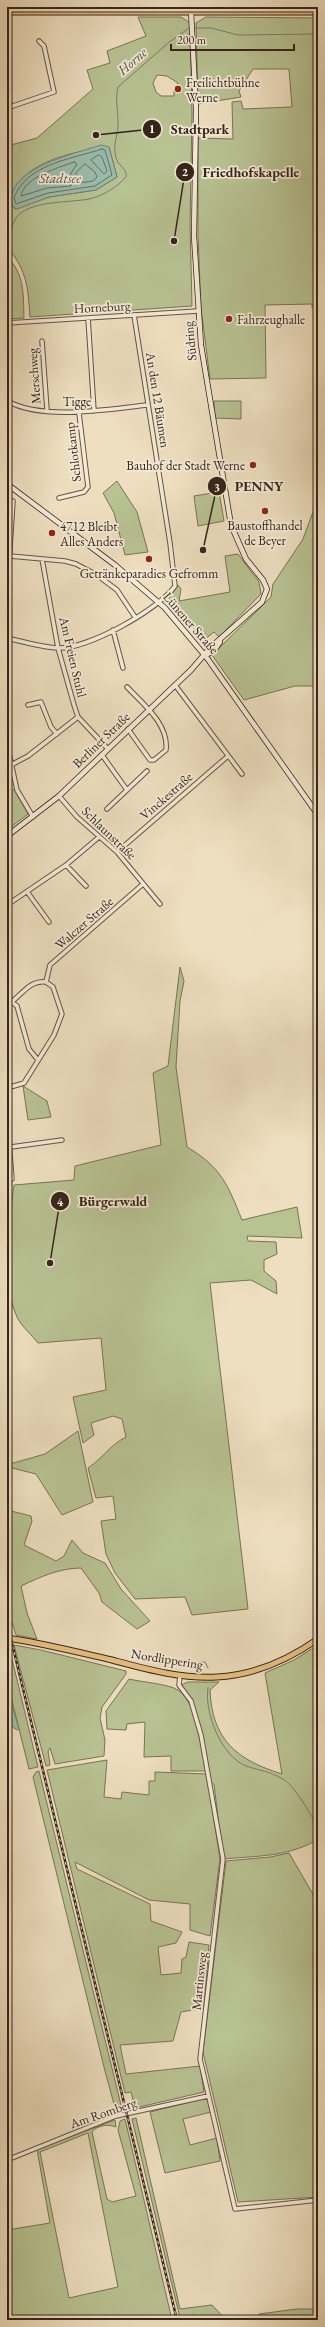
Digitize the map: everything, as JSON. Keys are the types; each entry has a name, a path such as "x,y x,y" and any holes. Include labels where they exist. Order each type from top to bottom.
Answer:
{"main road":[{"path":"7,12 191,9 318,12"},
{"name":"Nordlippering","path":"7,1638 180,1675 217,1677 247,1673 278,1662 318,1638"}],"street":[{"name":"Südring","path":"191,9 193,24 196,106 194,236 198,311 205,376 231,525 246,559 263,580 267,589 262,602 222,639 210,648 205,655"},
{"path":"7,94 9,108 54,92 44,46 39,41"},
{"name":"Horneburg","path":"7,322 198,311"},
{"name":"An den 12 Bäumen","path":"58,648 87,642 113,630 160,602 171,590 176,581 134,315"},
{"path":"88,318 94,411"},
{"name":"Merschweg","path":"42,341 47,410"},
{"name":"Tigge","path":"7,401 20,407 79,413 148,405"},
{"name":"Schlotkamp","path":"59,498 87,489 79,413"},
{"name":"Lünener Straße","path":"7,484 115,565 160,602 205,655 318,815"},
{"path":"7,595 13,501"},
{"path":"7,533 12,533"},
{"path":"10,556 70,562 97,575 120,593 135,617"},
{"name":"Am Freien Stuhl","path":"42,559 58,648 78,717 108,749"},
{"path":"113,630 123,668"},
{"path":"7,638 58,648"},
{"name":"Berliner Straße","path":"7,836 34,817 59,796 205,655"},
{"path":"175,685 242,774"},
{"path":"127,687 149,709 166,734 164,753 154,760 150,760 128,729"},
{"path":"28,705 41,702 51,727 57,734"},
{"path":"7,772 11,767 28,756 78,717"},
{"path":"7,744 11,767 18,790 34,817"},
{"path":"102,755 127,790"},
{"name":"Vinckestraße","path":"117,852 228,756"},
{"path":"107,809 147,771"},
{"name":"Schlaunstraße","path":"59,796 77,817 117,852 160,904"},
{"path":"7,905 28,893 66,865 99,837"},
{"path":"66,865 86,886"},
{"name":"Walczer Straße","path":"46,982 50,965 143,884"},
{"path":"28,893 49,922"},
{"path":"7,1005 13,1003 32,984 46,982 53,987 62,1014 59,1025 24,1083 7,1088"},
{"path":"13,1003 16,1006 29,1048 38,1060"},
{"path":"7,1117 11,1147 12,1179"},
{"path":"11,1147 62,1140"},
{"name":"Martinsweg","path":"180,1675 179,1685 191,1701 201,1734 223,1859 200,2059 235,2209 318,2200"},
{"name":"Am Romberg","path":"7,2160 116,2116 208,2096"}],"shaded area":[{"path":"138,17 181,17 190,23 192,114 190,223 192,306 30,317 28,291 24,276 12,253 7,255 7,146 37,138 93,89 87,70 110,63 107,51 146,36","holes":["157,75 167,76 178,83 174,91 174,96 161,96 156,92 153,83","109,147 117,177 96,190 49,197 15,209 10,198 17,185 26,175 38,166 66,155"]},
{"path":"206,17 318,18 318,330 316,308 312,308 312,304 265,305 266,378 210,379 201,308 198,235 198,138 233,139 232,102 241,101 243,109 292,107 289,69 253,69 239,91 241,97 198,104 196,23"},
{"path":"7,256 17,270 22,285 24,318 7,319"},
{"path":"214,401 241,401 241,419 215,418"},
{"path":"117,481 137,512 148,552 125,555 114,513 103,493"},
{"path":"219,492 224,521 198,526 194,496"},
{"path":"318,498 318,686 295,686 244,700 212,655 271,597 273,584 303,539"},
{"path":"238,554 259,582 261,594 219,637 214,632 205,639 170,605 169,599 178,585 181,589 179,601 230,592 225,556"},
{"path":"14,789 28,814 7,830 7,794"},
{"path":"180,967 184,981 180,1001 176,1067 187,1147 199,1154 216,1170 227,1187 242,1220 297,1207 302,1238 247,1236 248,1241 276,1242 277,1254 264,1260 264,1271 276,1281 277,1294 251,1280 210,1283 248,1609 192,1615 185,1597 135,1599 115,1573 106,1554 101,1521 116,1519 113,1496 96,1498 88,1468 115,1444 126,1437 122,1419 113,1416 91,1423 94,1435 83,1443 73,1397 106,1390 101,1338 38,1343 17,1317 12,1302 7,1269 8,1234 14,1185 74,1180 75,1166 161,1145 153,1073 168,1066"},
{"path":"23,1086 47,1101 51,1117 28,1120"},
{"path":"78,1431 93,1502 62,1515 36,1474 12,1468 10,1464 45,1454"},
{"path":"7,1510 31,1516 32,1521 24,1545 56,1561 64,1556 72,1540 83,1553 105,1563 121,1589 150,1621 137,1629 102,1602 99,1593 81,1568 73,1568 35,1579 21,1586 27,1613 37,1639 16,1635 7,1606"},
{"path":"14,1645 41,1650 126,1671 126,1674 102,1707 100,1718 105,1740 104,1756 55,1764 50,1748 48,1751 50,1765 46,1766"},
{"path":"318,1645 318,1843 315,1841 282,1853 223,1859 214,1784 210,1784 191,1701 182,1690 181,1685 188,1682 219,1682 210,1690 216,1722 222,1735 230,1746 252,1762 282,1774 265,1673 294,1660"},
{"path":"7,1658 12,1659 38,1767 29,1769 7,1681"},
{"path":"129,1679 168,1686 178,1690 184,1696 190,1705 198,1727 206,1771 171,1771 171,1756 144,1757 145,1722 127,1724 126,1730 107,1729 106,1711"},
{"path":"107,1760 104,1797 121,1799 122,1792 149,1795 149,1781 155,1781 155,1772 207,1774 220,1859 210,1936 190,1930 190,1904 149,1900 75,1862 77,1869 150,1904 151,1921 182,1932 176,1943 158,1947 161,1975 181,1973 182,1959 186,1957 189,1942 209,1945 204,2008 181,2012 173,2041 120,2045 126,2074 200,2066 204,2092 135,2108 131,2092 125,2093 47,1770"},
{"path":"39,1771 122,2109 115,2108 105,2071 33,1777 36,1772"},
{"path":"289,1853 318,1903 318,2197 238,2202 203,2052 226,1861 270,1857"},
{"path":"207,2098 211,2112 183,2119 190,2145 217,2138 220,2161 165,2173 150,2112"},
{"path":"136,2118 180,2309 212,2305 226,2320 198,2320 195,2315 180,2318 132,2119"},
{"path":"125,2119 172,2320 7,2320 7,2230 50,2223 37,2149 115,2120 116,2127 103,2126 92,2132 107,2199 112,2202 136,2196 118,2130 120,2121","holes":["88,2133 118,2287 69,2298 40,2152"]},
{"path":"297,2309 318,2309 318,2320 261,2320 259,2314"}],"water":[{"name":"Stadtsee","path":"101,145 109,147 117,177 96,190 49,197 17,209 13,207 12,194 18,182 29,173 60,158"},
{"path":"7,1688 19,1729 17,1730 11,1726 7,1708"}],"waterway":[{"name":"Horne","path":"7,241 14,221 22,212 30,208 50,203 94,198 109,191 126,177 126,172 117,161 115,152 118,126 118,87 168,43 189,28"},
{"name":"Horne","path":"194,28 211,28 238,35 318,34"},
{"path":"181,1661 190,1663 205,1662 208,1668"},
{"path":"208,1688 207,1698 212,1721 216,1732 229,1753 237,1761 246,1766 264,1771 287,1782 302,1801 318,1828"}],"railway":[{"path":"7,1623 177,2320"}],"place":[{"name":"Freilichtbühne Werne","path":"178,89"},
{"name":"Stadtpark","path":"96,135"},
{"name":"Friedhofskapelle","path":"174,241"},
{"name":"Fahrzeughalle","path":"229,319"},
{"name":"Bauhof der Stadt Werne","path":"253,465"},
{"name":"Baustoffhandel de Beyer","path":"265,511"},
{"name":"4712 Bleibt Alles Anders","path":"52,533"},
{"name":"PENNY","path":"203,550"},
{"name":"Getränkeparadies Gefromm","path":"149,559"},
{"name":"Bürgerwald","path":"50,1263"}]}
